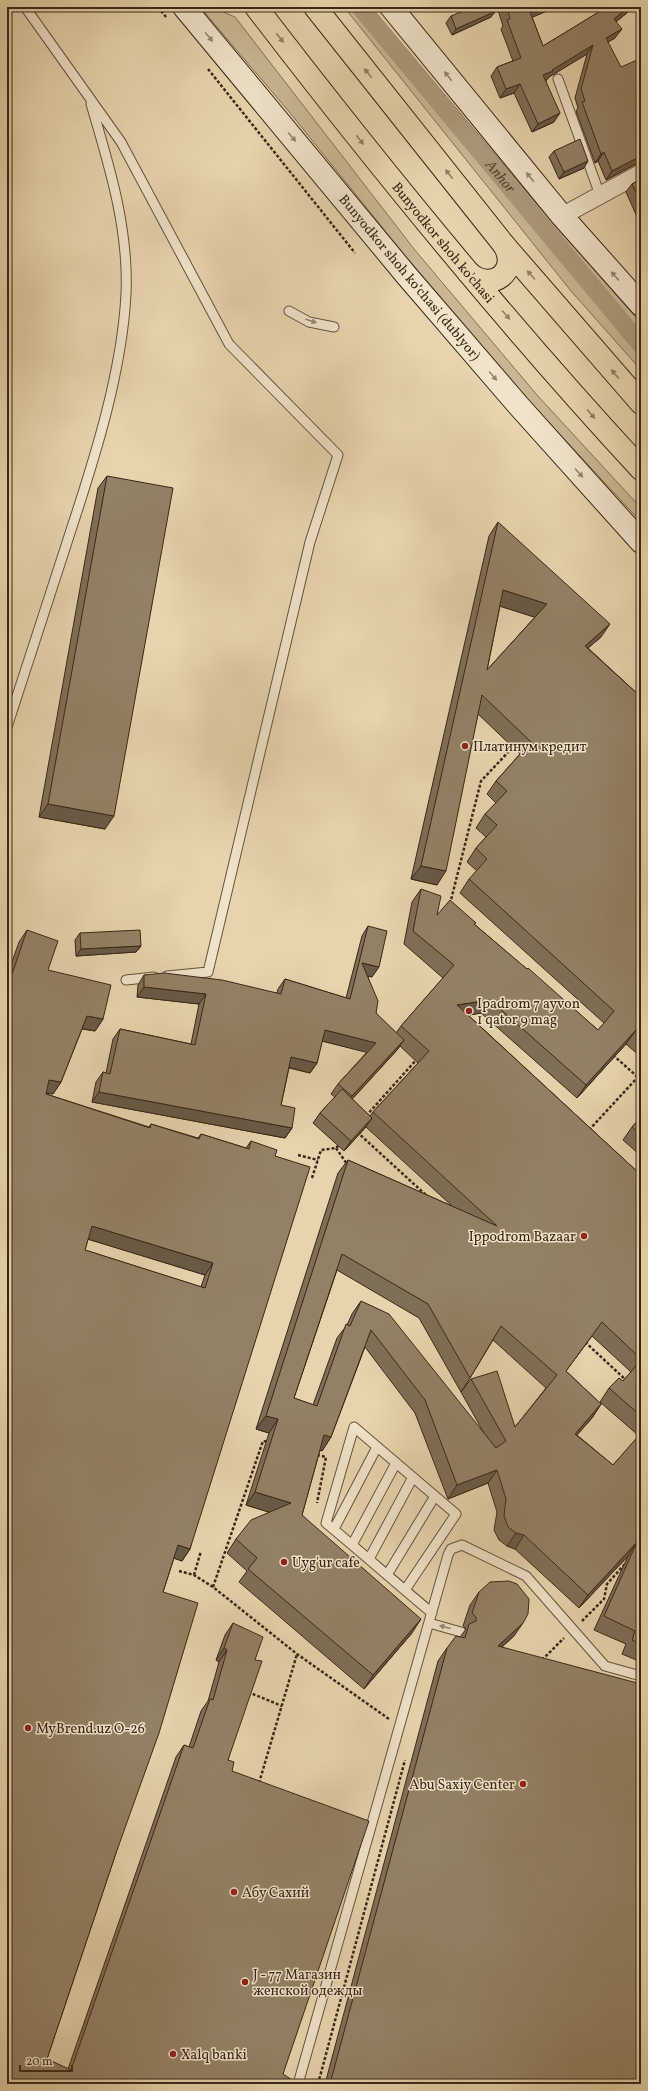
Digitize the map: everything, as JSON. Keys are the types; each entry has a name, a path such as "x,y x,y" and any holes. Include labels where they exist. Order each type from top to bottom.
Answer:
{"main road":[{"path":"242,7 260,12"},
{"path":"315,7 504,244 641,403"},
{"name":"Bunyodkor shoh ko'chasi","path":"260,12 404,195 469,273 641,469"},
{"path":"469,273 482,281 498,279 504,274 509,259 508,251 504,244"}],"street":[{"path":"391,7 562,216 641,305"},
{"name":"Bunyodkor shoh koʻchasi (dublyor)","path":"176,14 407,276 518,405 641,542"},
{"path":"562,216 641,173"}],"lane":[{"path":"25,7 121,142 229,344 338,455 310,542 208,972 126,980"},
{"path":"558,79 600,195"},
{"path":"7,727 85,488 108,407 122,331 126,294 125,255 111,172 89,97"},
{"path":"289,311 309,322 334,328"},
{"path":"405,1590 456,1514 354,1426 326,1522 352,1545 432,1613"},
{"path":"334,1529 377,1447"},
{"path":"352,1545 396,1462"},
{"path":"369,1559 413,1477"},
{"path":"387,1575 435,1496"},
{"path":"298,2084 448,1555 451,1550 462,1545 526,1576 605,1666 641,1676"},
{"path":"429,1623 461,1632"}],"path":[{"path":"158,7 176,14"},
{"path":"203,63 355,253"},
{"path":"450,906 481,781 519,742"},
{"path":"609,1051 641,1080"},
{"path":"364,1117 421,1055"},
{"path":"589,1130 638,1077"},
{"path":"584,1125 595,1134"},
{"path":"354,1129 428,1198"},
{"path":"312,1178 321,1150 336,1148 345,1138"},
{"path":"336,1148 347,1164 354,1168"},
{"path":"298,1155 318,1160"},
{"path":"584,1342 630,1384"},
{"path":"213,1587 263,1441 270,1442"},
{"path":"312,1454 326,1457 315,1510"},
{"path":"194,1575 201,1551"},
{"path":"604,1599 607,1584 626,1562"},
{"path":"179,1572 194,1575 213,1587 297,1654 392,1721"},
{"path":"257,1790 297,1654"},
{"path":"248,1691 282,1706"},
{"path":"318,2084 406,1757"}],"shaded area":[{"path":"200,7 212,7 235,17 414,249 537,395 641,508 641,522 530,402 406,257 291,114"},
{"path":"344,7 371,7 551,221 641,323 641,370 571,291"}],"building":[{"path":"473,7 494,7 496,11 456,29 451,16"},
{"path":"507,7 541,7 530,12 543,46 607,7 629,7 614,19 622,29 606,38 621,67 637,60 641,68 641,156 612,171 604,152 601,154 582,102 585,101 581,89 593,45 552,70 553,71 543,75 560,113 538,124 520,84 506,89 497,67 521,58 507,20 510,19"},
{"path":"580,139 588,161 564,172 554,151"},
{"path":"641,179 641,203 632,184"},
{"path":"107,476 173,488 114,816 48,804"},
{"path":"498,522 610,624 585,646 641,697 641,1035 636,1030 586,1085 490,1000 457,1005 641,1175 641,1359 602,1322 566,1371 601,1404 575,1434 613,1465 641,1433 641,1644 632,1640 635,1631 604,1616 637,1542 588,1595 524,1535 516,1533 508,1527 504,1516 506,1499 497,1470 457,1485 425,1400 371,1330 331,1437 324,1435 302,1515 421,1619 373,1675 248,1569 257,1558 236,1539 251,1520 291,1503 255,1492 278,1419 266,1416 348,1160 497,1226 373,1112 429,1051 401,1026 454,965 413,931 421,889 441,896 437,915 450,900 476,923 474,924 527,969 528,968 598,1030 614,1011 469,879 487,859 476,848 497,825 485,814 507,791 496,781 531,742 482,695 446,871 421,866","holes":["503,590 547,604 487,670","342,1254 428,1304 470,1378 501,1326 557,1375 515,1427 497,1371 471,1379 506,1441 496,1448 389,1314 361,1301 350,1326 346,1324 317,1406 294,1398"]},
{"path":"368,926 387,931 379,967 362,963 378,1001 376,1013 404,1040 352,1096 338,1084 376,1043 325,1030 317,1063 291,1057 281,1105 295,1108 292,1128 99,1092 103,1072 110,1074 120,1029 195,1045 206,994 144,987 144,975 164,973 222,980 281,994 285,979 350,999"},
{"path":"27,930 58,941 48,970 111,985 103,1019 87,1016 61,1082 49,1080 46,1094 150,1128 151,1124 199,1139 201,1134 249,1149 251,1141 277,1150 275,1156 310,1167 190,1549 178,1545 163,1592 198,1603 159,1733 116,1853 47,2059 71,2070 184,1745 193,1748 210,1699 213,1700 227,1650 224,1648 233,1623 263,1637 255,1660 262,1661 228,1760 234,1762 232,1771 369,1821 283,2074 297,2083 296,2084 7,2084 7,989","holes":["92,1226 213,1263 205,1288 85,1250"]},
{"path":"140,930 141,946 81,949 80,933"},
{"path":"342,1089 372,1118 351,1141 320,1113"},
{"path":"641,1117 641,1135 632,1127"},
{"path":"641,1360 641,1416 609,1388 619,1378 623,1381"},
{"name":"Abu Saxiy Center","path":"509,1581 517,1584 529,1599 528,1614 523,1623 498,1646 641,1684 641,1891 636,1910 641,1911 641,2084 330,2084 447,1648 456,1636 465,1638 469,1624 476,1621 476,1617 472,1613 479,1592 490,1582"}],"waterway":[{"name":"Anhor","path":"360,7 641,345"}],"place":[{"name":"Платинум кредит","path":"465,746"},
{"name":"Ipadrom 7 ayvon 1 qator 9 mag","path":"469,1011"},
{"name":"Ippodrom Bazaar","path":"584,1236"},
{"name":"Uyg'ur cafe","path":"284,1562"},
{"name":"MyBrend.uz O-26","path":"28,1728"},
{"name":"Abu Saxiy Center","path":"523,1784"},
{"name":"Абу Сахий","path":"234,1892"},
{"name":"J - 77 Магазин женской одежды","path":"245,1982"},
{"name":"Xalq banki","path":"173,2054"}]}
